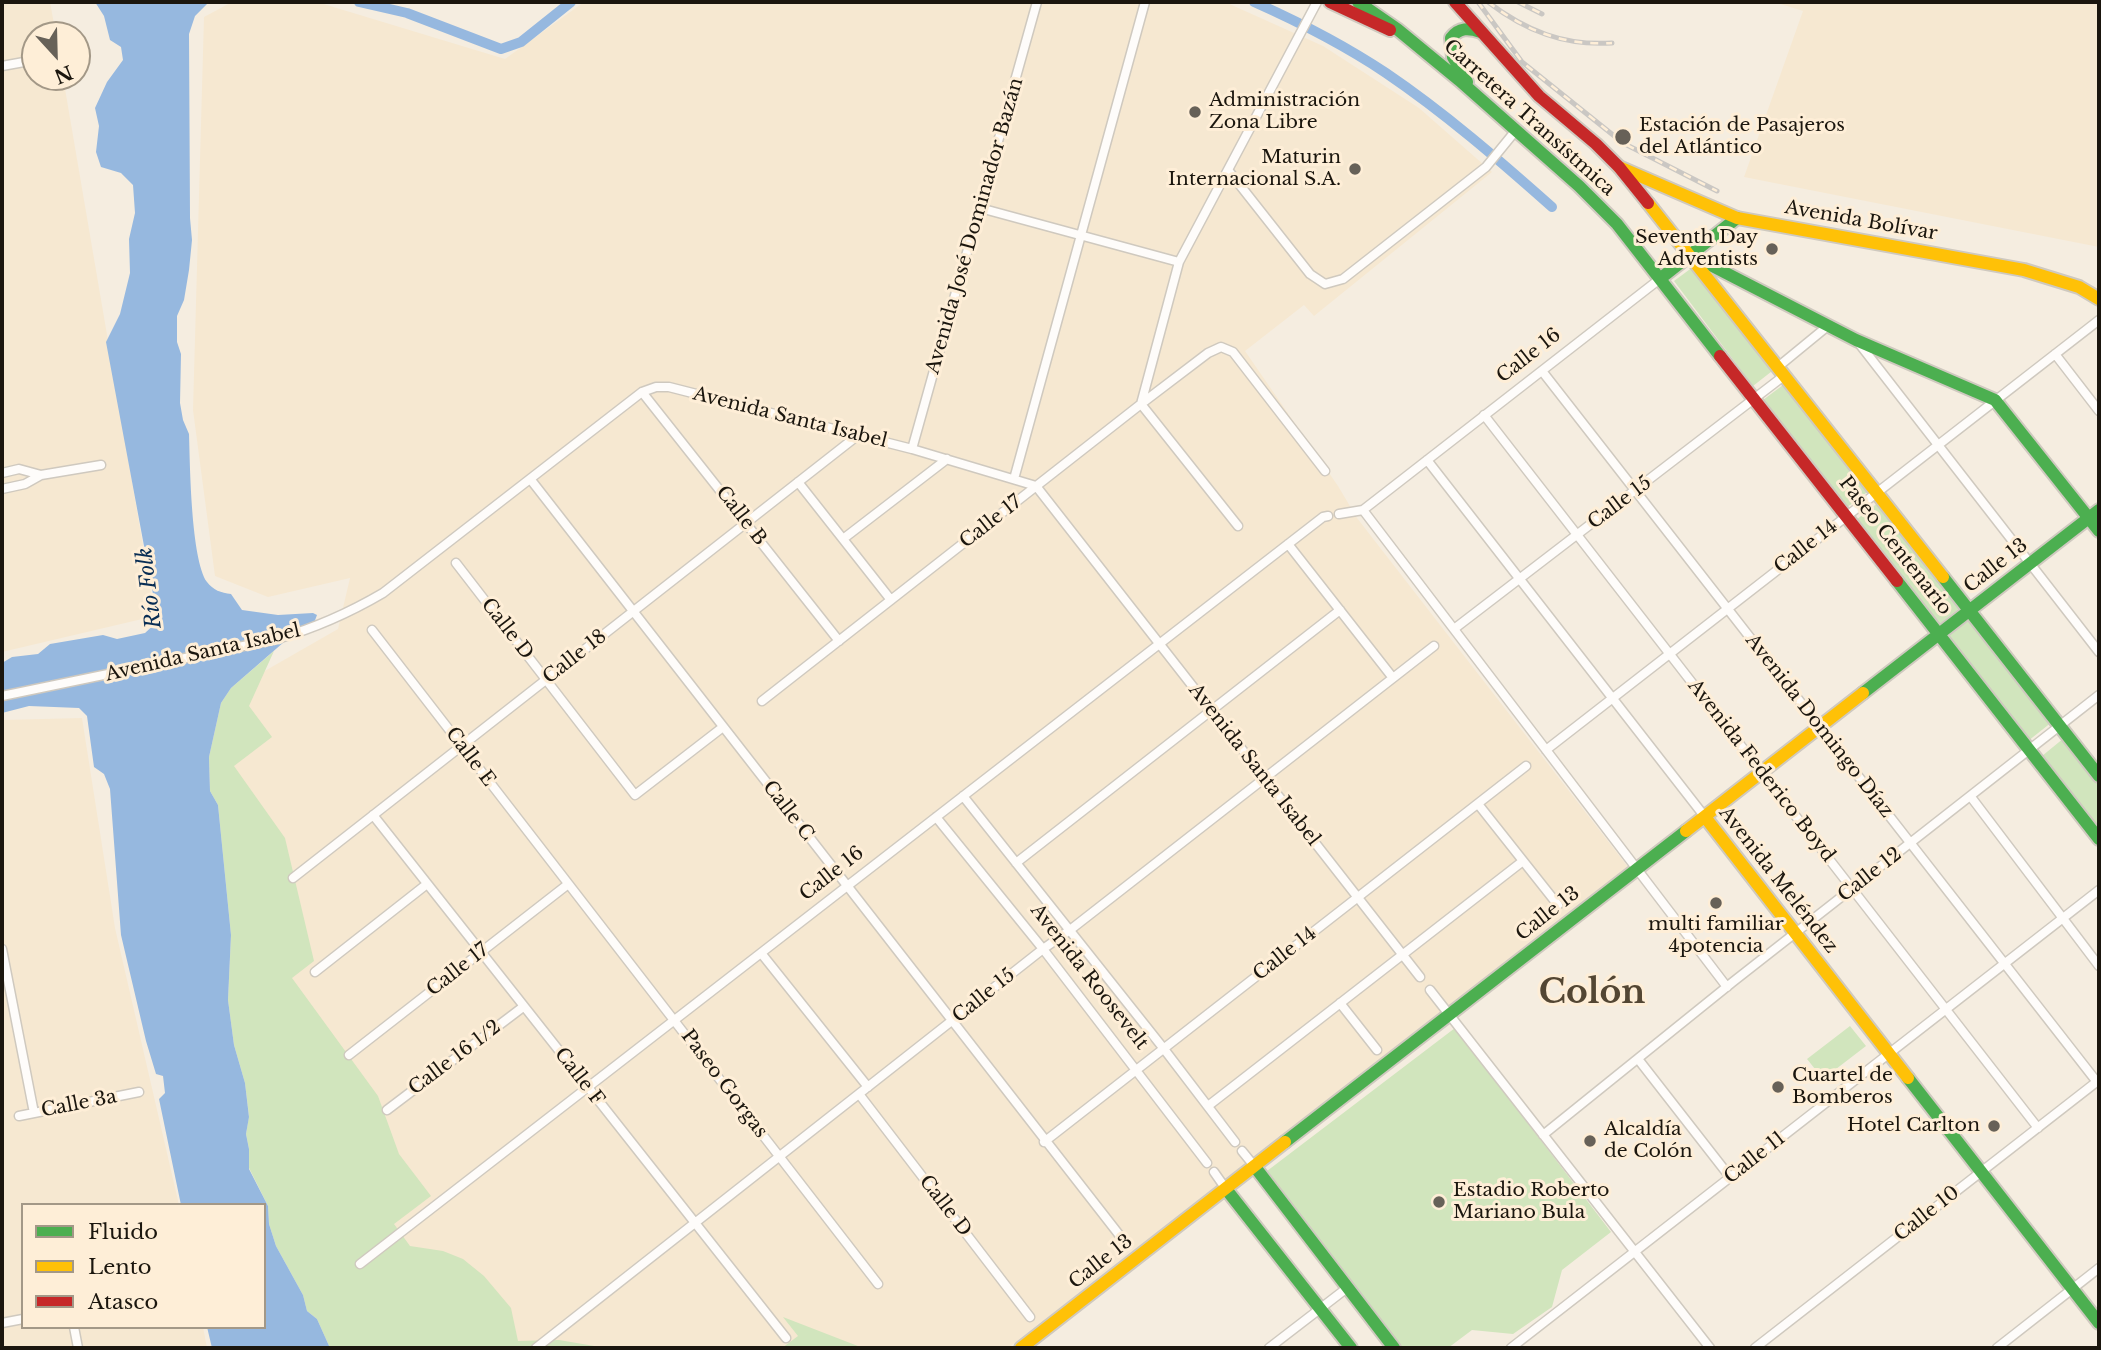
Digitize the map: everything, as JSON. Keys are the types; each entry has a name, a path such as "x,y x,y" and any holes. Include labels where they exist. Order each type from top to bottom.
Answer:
{"main road":[{"path":"1330,2 1409,39"},
{"name":"Carretera Transístmica","path":"1358,2 1409,39 1517,130 1598,204 1661,278"},
{"name":"Carretera Transístmica","path":"1455,2 1539,96 1619,167 1691,254"},
{"path":"1473,92 1453,57 1450,42 1454,33 1461,29 1484,33"},
{"name":"Avenida Bolívar","path":"1619,167 1737,218 2024,270 2079,287 2099,299"},
{"name":"Calle 16","path":"1661,278 1737,218"},
{"path":"1691,254 1856,340 1995,401 2094,514 2099,531"},
{"name":"Paseo Centenario","path":"1691,254 2099,776"},
{"name":"Paseo Centenario","path":"1661,278 2099,839"},
{"name":"Calle 13","path":"1021,1348 1036,1324 1255,1167 2094,514"},
{"name":"Avenida Meléndez","path":"1705,817 2099,1323"},
{"path":"1255,1167 1394,1348"},
{"path":"1226,1189 1351,1348"}],"street":[{"name":"Avenida José Dominador Bazán","path":"912,449 1037,2"},
{"path":"1014,479 1144,2"},
{"path":"1238,526 1141,404 1179,262 1315,6"},
{"path":"2,66 21,63"},
{"path":"1228,170 1310,274 1325,284 1343,279 1486,167 1517,130"},
{"path":"979,208 1179,262"},
{"name":"Calle 16","path":"1339,514 1363,510 1661,278"},
{"name":"Calle 14","path":"1546,750 2099,320"},
{"name":"Calle 15","path":"1454,629 1755,398 1829,325"},
{"path":"1856,340 2099,652"},
{"name":"Calle 17","path":"762,701 1141,404 1208,353 1221,347 1233,352 1325,471"},
{"path":"2055,354 2099,411"},
{"name":"Avenida Domingo Díaz","path":"1542,371 2098,1081"},
{"name":"Avenida Santa Isabel","path":"2,696 276,639 344,615 383,593 642,392 656,387 669,387 912,449 1036,486 1420,977"},
{"name":"Calle B","path":"642,392 839,641"},
{"name":"Avenida Federico Boyd","path":"1484,415 2038,1128"},
{"name":"Calle 18","path":"293,877 857,436"},
{"path":"843,539 947,459"},
{"name":"Avenida Meléndez","path":"1427,460 1705,817"},
{"path":"2,489 25,484 41,475 101,465"},
{"path":"2,473 19,469 41,475"},
{"name":"Calle C","path":"531,480 1044,1142 1124,1241"},
{"path":"798,482 891,600"},
{"path":"1363,510 1727,987"},
{"name":"Calle 16","path":"360,1264 1288,544 1328,516"},
{"path":"1288,544 1393,678"},
{"name":"Calle D","path":"456,563 635,795 723,727"},
{"path":"1016,863 1340,610"},
{"name":"Calle E","path":"372,630 567,885"},
{"name":"Calle 15","path":"536,1348 1434,646"},
{"name":"Calle 12","path":"1544,1135 1727,987 2099,695"},
{"name":"Calle 14","path":"1044,1142 1526,766"},
{"name":"Avenida Roosevelt","path":"962,796 1235,1142"},
{"path":"1971,797 2099,966"},
{"path":"1478,804 1558,905"},
{"name":"Calle F","path":"373,815 786,1338"},
{"name":"Avenida Roosevelt","path":"936,817 1043,949 1207,1163"},
{"path":"1208,1106 1523,861"},
{"path":"315,972 427,884"},
{"name":"Calle 17","path":"349,1055 567,885"},
{"name":"Paseo Gorgas","path":"567,885 675,1020 878,1284"},
{"name":"Calle 11","path":"1511,1348 2099,890"},
{"path":"2,950 34,1113"},
{"path":"761,953 868,1087"},
{"path":"1430,990 1710,1348"},
{"path":"1340,1003 1377,1050"},
{"name":"Calle 16 1/2","path":"387,1110 523,1007"},
{"path":"1638,1059 1730,1177"},
{"name":"Calle 10","path":"1755,1348 2098,1081"},
{"name":"Calle 3a","path":"19,1116 139,1092"},
{"name":"Calle D","path":"859,1094 1036,1324"},
{"path":"1242,1150 1255,1167"},
{"path":"1214,1172 1226,1189"},
{"path":"1997,1348 2099,1268"},
{"path":"1269,1348 1347,1287"},
{"path":"2,1323 21,1319"},
{"path":"74,1329 78,1348"}],"shaded area":[{"path":"2,2 50,2 53,21 21,21 21,91 65,91 155,616 2,652"},
{"path":"232,2 317,2 505,59 584,2 1225,2 1323,46 1419,108 1492,172 1314,316 1304,305 1245,351 1357,518 1628,867 1008,1348 361,1348 225,767 249,680 338,629 350,578 268,597 215,576 193,410 204,17"},
{"path":"1774,2 2099,2 2099,247 1744,177 1803,11"},
{"path":"82,718 115,928 179,1203 21,1203 21,1329 203,1329 207,1348 2,1348 2,720"}],"green space":[{"path":"1697,264 1776,368 1753,386 1674,281"},
{"path":"1787,382 1870,490 1846,508 1763,400"},
{"path":"1879,502 1915,553 1961,607 1938,625 1856,520"},
{"path":"1971,619 2052,722 2028,741 1947,637"},
{"path":"274,651 249,706 272,737 234,766 285,838 314,961 292,978 378,1096 399,1154 431,1196 394,1224 410,1246 443,1251 463,1259 484,1276 511,1308 518,1341 559,1340 606,1348 330,1348 317,1319 307,1311 303,1295 276,1246 269,1224 268,1206 249,1168 246,1134 249,1116 245,1083 234,1045 228,1000 231,935 218,805 210,791 209,757 221,703 231,688"},
{"path":"2064,738 2099,783 2099,830 2042,756"},
{"path":"1850,1026 1866,1046 1823,1079 1807,1059"},
{"name":"Estadio Roberto Mariano Bula","path":"1455,1028 1611,1232 1562,1270 1552,1307 1513,1334 1472,1330 1448,1348 1402,1348 1267,1171"},
{"path":"783,1317 863,1348 782,1348 798,1336"}],"water":[{"path":"95,2 209,2 195,16 189,34 192,240 184,300 177,316 177,342 181,354 180,403 189,434 192,511 198,554 207,582 218,591 231,594 242,610 278,615 317,615 314,623 284,642 231,688 221,703 209,757 210,791 218,805 231,935 228,1000 249,1117 246,1134 249,1169 268,1206 269,1224 276,1246 303,1295 307,1311 317,1319 330,1348 212,1348 207,1329 266,1329 266,1203 181,1203 159,1099 165,1093 163,1076 156,1074 146,1041 121,935 110,789 104,774 94,767 87,716 79,708 29,706 2,713 2,663 12,657 38,654 50,644 103,635 117,639 145,633 158,621 106,342 120,314 130,273 129,239 135,213 133,185 121,173 101,167 96,152 99,126 95,108 107,82 123,60 121,47 110,40 104,16"}],"waterway":[{"path":"359,2 407,13 501,49 521,42 571,2"},
{"path":"1254,2 1321,34 1408,88 1492,154 1552,207"}],"tunnel":[{"path":"1124,1241 1131,1250"}],"railway":[{"path":"1478,2 1522,62 1623,143 1717,191"},
{"path":"1488,2 1531,29 1546,35 1578,42 1612,43"},
{"path":"1518,2 1542,14"}],"traffic: fast":[{"path":"1358,2 1397,29 1459,80 1579,186 1617,224 1720,356"},
{"path":"1467,82 1453,57 1451,38 1464,29 1481,32"},
{"path":"1661,278 1737,218"},
{"path":"1691,255 1856,340 1995,400 2099,531"},
{"path":"1863,693 2099,510"},
{"path":"1943,577 2099,776"},
{"path":"1897,581 2099,839"},
{"path":"1285,1142 1686,831"},
{"path":"1908,1078 2099,1323"},
{"path":"1255,1167 1394,1348"},
{"path":"1226,1189 1351,1348"}],"traffic: slow":[{"path":"1619,167 1737,218 2024,270 2079,287 2099,299"},
{"path":"1648,203 1943,577"},
{"path":"1686,831 1863,693"},
{"path":"1705,817 1908,1078"},
{"path":"1021,1348 1285,1142"}],"traffic: jam":[{"path":"1330,2 1390,30"},
{"path":"1455,2 1539,96 1596,144 1648,203"},
{"path":"1720,356 1897,581"}],"place":[{"name":"Administración Zona Libre","path":"1195,112"},
{"name":"Estación de Pasajeros del Atlántico","path":"1623,137"},
{"name":"Maturin Internacional S.A.","path":"1355,169"},
{"name":"Seventh Day Adventists","path":"1772,249"},
{"name":"multi familiar 4potencia","path":"1716,903"},
{"name":"Cuartel de Bomberos","path":"1778,1087"},
{"name":"Hotel Carlton","path":"1994,1126"},
{"name":"Alcaldía de Colón","path":"1590,1141"},
{"name":"Estadio Roberto Mariano Bula","path":"1439,1202"}],"district":[{"name":"Colón","path":"1592,994"}],"water label":[{"name":"Río Folk","path":"150,588"}]}
